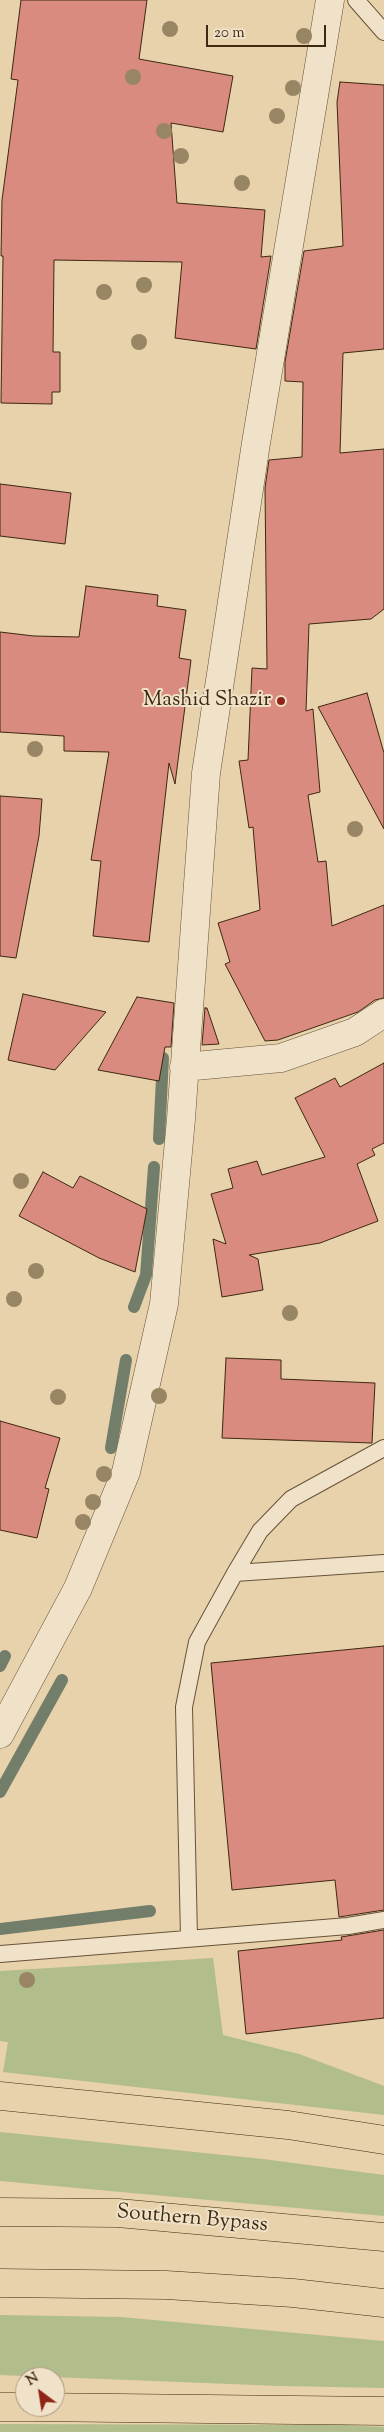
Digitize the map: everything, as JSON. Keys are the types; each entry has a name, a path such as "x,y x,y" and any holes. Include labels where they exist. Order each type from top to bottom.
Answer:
{"highway":[{"path":"0,2096 288,2125 384,2140"},
{"name":"Southern Bypass","path":"0,2212 118,2213 384,2237"},
{"path":"0,2282 166,2285 293,2293 384,2303"},
{"path":"0,2407 15,2407"},
{"path":"65,2407 384,2411"}],"street":[{"path":"0,1734 78,1588 126,1472 164,1304 206,772 256,443 330,0"},
{"path":"184,1067 281,1058 354,1032 384,1013"}],"lane":[{"path":"356,0 384,32"},
{"path":"189,1938 184,1707 197,1642 260,1531 291,1500 384,1448"},
{"path":"235,1573 384,1563"},
{"path":"0,1954 348,1926 384,1920"}],"green space":[{"path":"213,1958 223,2035 299,2054 384,2086 384,2115 3,2072 8,2042 0,2041 0,1971"},
{"path":"0,2132 263,2159 384,2175 384,2216 0,2181"},
{"path":"0,2315 121,2317 384,2341 384,2388 65,2378 65,2367 15,2367 15,2376 0,2375"},
{"path":"0,2424 343,2425 384,2427 384,2432 0,2432"}],"building":[{"path":"21,0 147,0 139,59 233,76 223,132 171,123 177,203 265,210 261,257 271,256 256,349 175,338 182,262 54,260 53,352 60,352 60,392 52,392 52,404 1,403 2,200 18,80 11,79"},
{"path":"340,82 384,85 384,349 343,353 340,453 384,449 384,609 371,619 309,624 306,711 313,709 320,792 308,795 318,862 326,861 332,926 384,905 384,998 375,1000 358,1012 278,1040 265,1041 225,964 230,962 218,923 260,910 253,827 249,828 239,761 248,760 252,668 267,669 265,488 269,460 302,457 303,382 285,381 285,362 304,251 343,246 337,102"},
{"path":"0,484 71,493 65,544 0,536"},
{"path":"86,586 158,595 157,606 186,610 179,658 191,660 175,784 169,763 149,942 93,936 101,861 91,860 109,752 64,751 64,736 0,732 0,632 34,636 79,637"},
{"path":"367,693 384,753 384,829 318,707"},
{"path":"0,796 42,799 39,836 16,958 0,956"},
{"path":"23,994 106,1012 55,1070 8,1060"},
{"path":"137,997 174,1003 171,1047 165,1047 159,1081 98,1070"},
{"path":"205,1008 207,1008 219,1044 202,1045"},
{"path":"384,1063 384,1143 372,1149 375,1155 357,1164 378,1221 320,1243 249,1255 258,1259 263,1290 222,1297 213,1239 226,1244 211,1194 233,1188 228,1169 257,1161 262,1175 325,1157 295,1098 335,1078 340,1087"},
{"path":"43,1172 73,1188 80,1176 147,1209 135,1272 99,1258 19,1216"},
{"path":"226,1358 281,1360 281,1379 375,1383 372,1443 222,1438"},
{"path":"0,1421 60,1438 45,1488 49,1489 37,1538 0,1530"},
{"path":"384,1646 384,1910 339,1917 335,1880 232,1890 211,1663"},
{"path":"384,1930 384,2018 246,2034 238,1951 342,1940 341,1937"}],"waterway":[{"path":"159,1139 163,1058"},
{"path":"134,1307 146,1275 154,1167"},
{"path":"111,1448 126,1360"},
{"path":"0,1666 5,1656"},
{"path":"0,1792 62,1680"},
{"path":"0,1929 150,1911"}],"place":[{"name":"Mashid Shazir","path":"281,701"}]}
